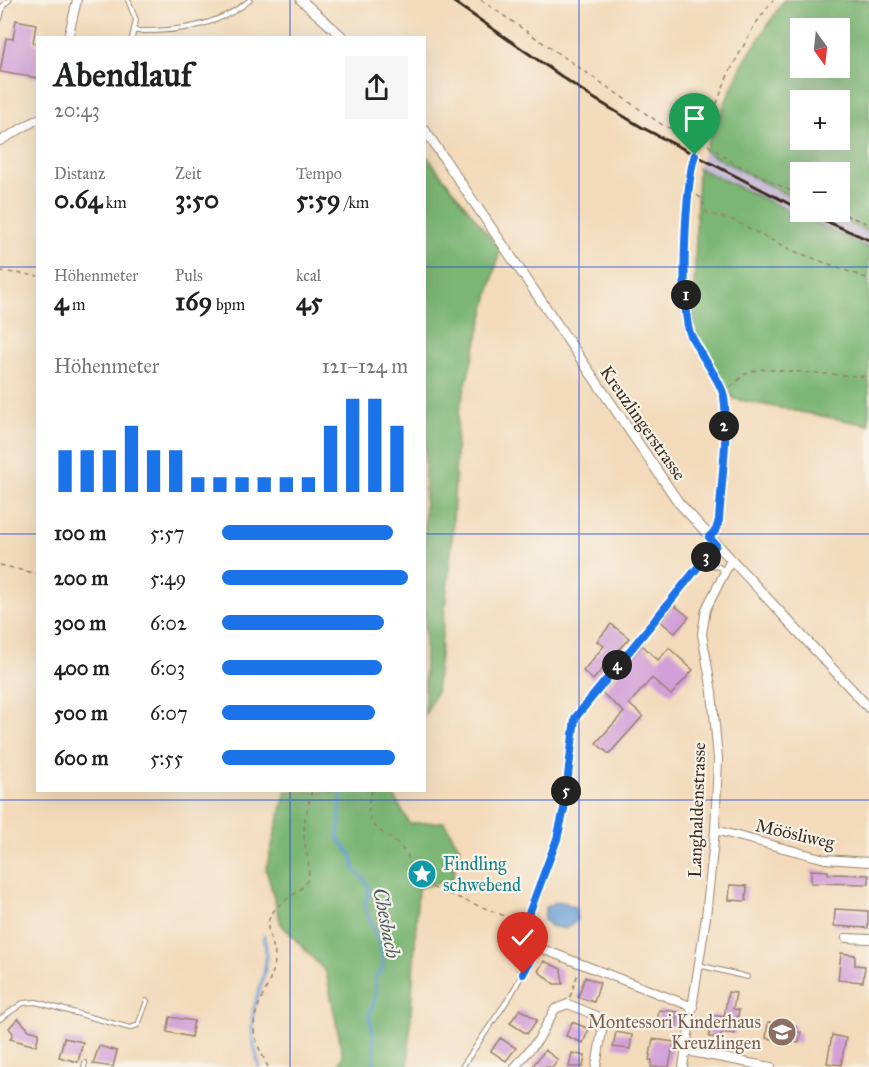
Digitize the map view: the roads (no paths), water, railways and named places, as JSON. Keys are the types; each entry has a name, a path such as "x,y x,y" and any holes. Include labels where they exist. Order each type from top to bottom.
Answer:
{"street":[{"path":"68,36 77,0"},
{"path":"301,0 342,36"},
{"path":"0,141 36,120"},
{"name":"Kreuzlingerstrasse","path":"426,132 649,461 713,541 869,708"},
{"name":"Langhaldenstrasse","path":"683,1067 699,966 715,830 717,759 712,692 702,634 706,609 731,560"},
{"name":"Möösliweg","path":"715,830 825,860 869,862"},
{"path":"846,938 869,939"},
{"path":"537,946 693,1007"},
{"path":"515,1067 538,1040 555,1009 568,1004 597,1016 602,1031 596,1067"},
{"path":"686,1051 771,1067"}],"lane":[{"path":"0,18 3,6 9,0"},
{"path":"128,0 136,20 133,36"},
{"path":"134,31 183,29 211,21 250,0"},
{"path":"462,1067 511,995 537,946 528,916 557,839 564,809 575,718 702,562 713,541"},
{"path":"702,562 719,567 724,571"},
{"path":"699,966 747,976"},
{"path":"0,1019 23,1003 36,1002 130,1028 138,1024 147,1001"}],"water":[{"path":"563,902 575,907 577,921 565,929 550,926 544,920 545,908 553,903"}],"waterway":[{"name":"Chesbach","path":"345,792 341,797 338,838 352,856 355,871 364,879 369,888 365,907 382,951 383,969 375,977 376,996 369,1015 373,1032 374,1067"},
{"path":"259,1067 252,1029 255,1005 266,963 264,936"}],"railway":[{"path":"451,0 590,96 643,128 790,204"},
{"path":"828,222 869,240"}],"place":[{"name":"Findling schwebend","path":"422,874"},
{"name":"Montessori Kinderhaus Kreuzlingen","path":"782,1032"}]}
